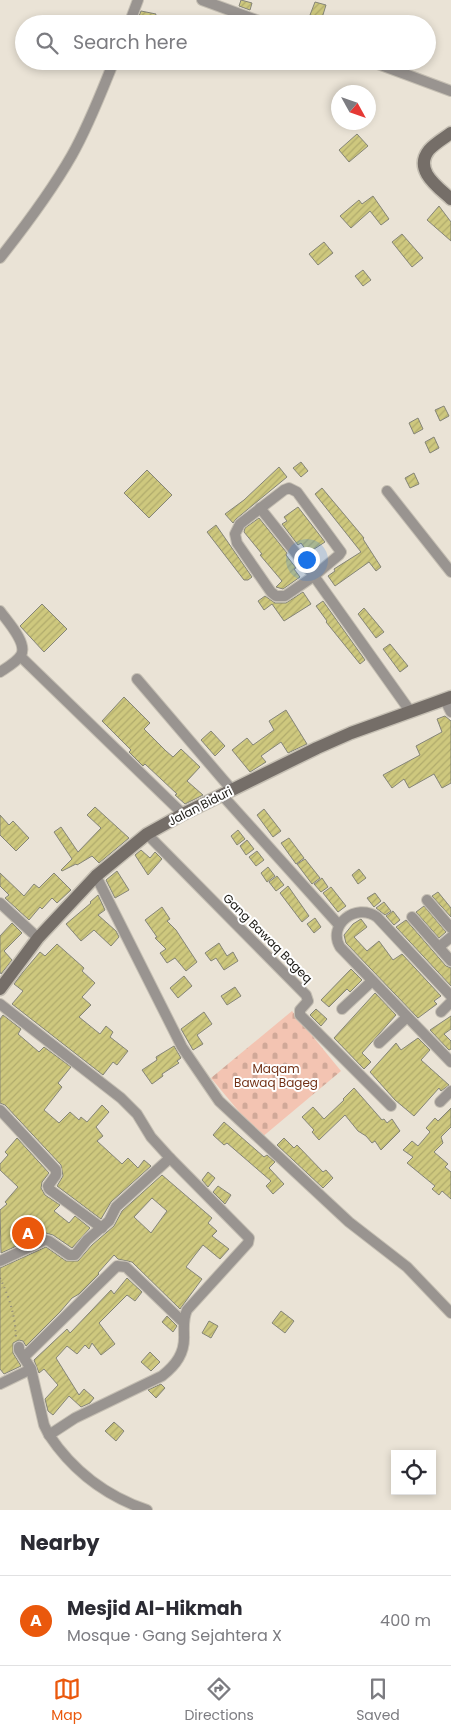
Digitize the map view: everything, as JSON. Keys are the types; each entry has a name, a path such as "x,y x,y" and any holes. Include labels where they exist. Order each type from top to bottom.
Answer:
{"street":[{"path":"132,15 138,0"},
{"path":"202,0 243,15"},
{"path":"0,258 44,201 73,154 97,104 110,70"},
{"path":"394,70 451,91"},
{"path":"451,133 430,149 423,161 425,172 429,178 451,199"},
{"path":"292,488 341,550 339,555 314,576 285,596 276,596 271,592 235,539 237,527 260,508 284,490 292,488"},
{"path":"387,491 451,572"},
{"path":"260,508 314,576 410,711"},
{"path":"0,611 22,642 24,650 21,657 0,672"},
{"path":"21,657 183,814"},
{"path":"137,679 227,792 339,926"},
{"path":"448,699 451,712"},
{"name":"Jalan Biduri","path":"0,989 38,938 96,876 147,834 227,792 351,733 448,699"},
{"name":"Gang Bawaq Bageq","path":"147,834 306,994 308,1001 300,1010 300,1015 391,1106"},
{"path":"96,876 182,1047 219,1102 349,1222 407,1267 451,1314"},
{"path":"426,900 451,928"},
{"path":"0,903 38,938"},
{"path":"451,996 378,917 365,911 352,914 339,926 336,937 340,948 451,1062"},
{"path":"412,917 451,961"},
{"path":"439,947 451,937"},
{"path":"342,1009 372,981"},
{"path":"440,1012 451,1002"},
{"path":"0,1004 121,1098 137,1114 152,1137 170,1158 248,1238 248,1243 187,1310 183,1322 184,1344 172,1368 162,1376 75,1418 49,1435"},
{"path":"379,1043 407,1017"},
{"path":"440,1102 451,1091"},
{"path":"0,1110 56,1170 56,1175 48,1189 102,1228"},
{"path":"0,1262 47,1240 72,1256 109,1221 116,1207 170,1158"},
{"path":"147,1510 122,1500 92,1482 66,1458 44,1425 31,1370 21,1352 118,1266 126,1267 183,1322"},
{"path":"0,1384 31,1370"}],"path":[{"path":"0,1278 10,1299 15,1320 16,1337 21,1352"}],"green space":[{"name":"Maqam Bawaq Bageg","path":"292,1011 341,1071 261,1138 211,1078"}],"building":[{"path":"241,0 252,3 250,10 239,6"},
{"path":"315,2 326,5 323,15 310,15"},
{"path":"141,11 156,14 156,15 139,15"},
{"path":"357,134 368,146 349,162 339,150"},
{"path":"373,196 389,219 381,225 370,211 351,228 340,216 359,200 362,204"},
{"path":"439,206 451,222 451,241 427,220"},
{"path":"402,234 423,258 412,267 392,242"},
{"path":"324,242 333,253 318,265 309,254"},
{"path":"363,270 371,280 363,286 355,276"},
{"path":"444,406 449,416 440,421 435,410"},
{"path":"418,418 423,429 414,434 409,423"},
{"path":"434,437 439,448 430,453 425,442"},
{"path":"301,462 308,471 301,477 293,468"},
{"path":"279,467 287,477 233,523 225,514 244,500"},
{"path":"147,470 172,495 149,518 124,493"},
{"path":"414,473 419,484 410,488 405,478"},
{"path":"322,488 364,538 381,567 376,571 369,562 335,586 328,576 335,571 334,569 361,552 315,494"},
{"path":"298,507 325,542 308,553 301,543 298,545 282,524 287,521 284,517"},
{"path":"259,518 287,553 286,555 300,577 283,589 276,587 282,581 244,532 245,528"},
{"path":"216,525 252,577 248,580 244,580 207,532"},
{"path":"303,592 311,604 284,621 272,604 264,610 258,601 265,596 275,603 286,603"},
{"path":"323,601 365,660 360,664 326,622 316,606"},
{"path":"42,604 67,629 44,652 20,626"},
{"path":"364,608 384,632 376,638 358,614"},
{"path":"390,644 408,666 400,672 383,649"},
{"path":"124,697 150,723 144,729 166,751 173,757 181,749 200,767 187,781 203,795 185,804 145,764 143,766 129,752 131,750 102,721"},
{"path":"286,710 307,744 288,753 281,742 261,756 266,762 250,772 232,750 247,738 253,745 274,730 269,721"},
{"path":"445,716 451,721 451,783 442,788 434,774 409,788 404,779 392,788 383,775 420,755 416,746 442,732 437,719"},
{"path":"211,731 225,746 215,756 201,740"},
{"path":"95,807 129,838 99,863 92,856 62,871 72,859 54,832 61,827 78,852 101,828 87,815"},
{"path":"264,809 281,831 273,837 257,815"},
{"path":"0,815 9,825 13,821 29,838 16,851 0,835"},
{"path":"238,830 245,839 237,845 231,836"},
{"path":"289,838 304,858 296,864 281,843"},
{"path":"247,840 254,849 246,855 240,846"},
{"path":"141,850 150,858 155,852 162,859 148,875 135,855"},
{"path":"257,851 264,860 256,866 249,857"},
{"path":"305,859 320,878 312,884 297,864"},
{"path":"268,867 275,876 267,882 261,873"},
{"path":"359,869 366,878 358,884 352,875"},
{"path":"117,871 129,890 115,898 106,880"},
{"path":"0,873 24,896 34,884 39,888 54,873 71,890 57,903 52,898 42,909 40,907 29,920 5,898 9,895 0,886"},
{"path":"277,876 284,885 276,891 269,882"},
{"path":"322,878 328,887 321,892 314,884"},
{"path":"288,886 309,916 302,922 280,893"},
{"path":"331,887 346,906 338,912 323,893"},
{"path":"438,892 451,908 451,917 432,896"},
{"path":"375,893 381,901 374,907 367,898"},
{"path":"98,895 105,910 98,915 116,931 119,937 111,946 94,930 81,941 66,924"},
{"path":"384,902 391,911 385,915 376,908"},
{"path":"424,906 446,932 439,938 416,912"},
{"path":"162,907 170,919 167,921 176,930 197,962 186,971 175,958 167,963 160,953 166,949 155,938 157,937 145,920"},
{"path":"393,911 400,920 394,925 386,916"},
{"path":"315,918 321,927 314,933 307,924"},
{"path":"361,919 367,927 354,937 367,951 379,941 393,960 402,954 441,996 434,1001 437,1004 418,1018 346,943 344,935 353,924"},
{"path":"406,920 446,966 451,968 451,986 396,927"},
{"path":"12,923 22,933 4,951 12,960 1,974 0,936"},
{"path":"219,943 227,956 233,952 238,961 224,970 216,958 211,961 205,953"},
{"path":"57,944 84,968 82,971 95,983 82,997 91,1005 79,1017 100,1034 106,1026 113,1032 110,1037 128,1051 117,1065 113,1062 103,1075 12,1004 23,991 14,984 23,972 40,952 45,956"},
{"path":"351,969 362,980 350,992 347,989 329,1007 321,1000"},
{"path":"184,976 192,986 178,998 170,988"},
{"path":"235,987 241,996 227,1005 221,996"},
{"path":"375,993 396,1015 362,1053 371,1062 364,1069 334,1038"},
{"path":"316,1009 327,1019 321,1026 310,1015"},
{"path":"204,1012 212,1024 197,1035 203,1044 193,1050 181,1029"},
{"path":"3,1015 21,1029 18,1034 39,1052 44,1047 71,1067 58,1083 62,1087 44,1110 59,1123 70,1112 79,1120 81,1117 87,1122 102,1105 109,1112 96,1127 103,1136 97,1141 122,1164 128,1158 138,1168 144,1160 151,1166 111,1202 101,1219 57,1186 63,1176 61,1165 5,1105 0,1103 0,1019"},
{"path":"451,1016 451,1029 444,1034 451,1041 451,1049 449,1050 430,1030"},
{"path":"418,1038 430,1050 421,1060 449,1085 441,1091 439,1088 414,1116 395,1100 370,1072 396,1043 401,1050"},
{"path":"174,1046 181,1058 177,1061 179,1063 162,1074 163,1076 152,1084 142,1070 157,1060 156,1057"},
{"path":"354,1088 382,1120 384,1119 387,1123 392,1119 400,1131 381,1150 375,1141 372,1143 358,1131 345,1115 319,1140 312,1132 314,1130 302,1117 313,1107 324,1119"},
{"path":"451,1108 451,1127 441,1137 443,1143 434,1152 448,1164 445,1167 451,1172 451,1199 442,1191 439,1195 432,1189 435,1186 407,1163 413,1157 403,1150 412,1141 418,1146 430,1132 426,1128 435,1118 438,1121"},
{"path":"224,1122 264,1157 267,1155 275,1162 269,1168 284,1184 273,1194 266,1186 271,1181 227,1143 224,1145 213,1135"},
{"path":"17,1138 49,1173 42,1182 41,1188 45,1195 60,1205 54,1211 69,1223 75,1216 90,1228 72,1248 53,1235 46,1233 1,1253 0,1210 7,1204 5,1202 18,1187 0,1170 0,1164 8,1155 5,1152"},
{"path":"284,1138 294,1148 297,1145 323,1172 326,1170 333,1178 323,1188 277,1145"},
{"path":"208,1172 215,1178 208,1187 202,1180"},
{"path":"162,1175 212,1218 208,1223 217,1231 212,1236 229,1249 220,1259 203,1245 186,1267 202,1279 180,1309 132,1262 118,1259 114,1255 99,1274 79,1294 72,1298 26,1346 23,1341 19,1340 13,1343 13,1353 21,1366 4,1374 0,1369 0,1268 46,1247 66,1261 78,1261 92,1245 114,1226 122,1211","holes":["152,1198 167,1211 151,1233 134,1217"]},
{"path":"218,1186 231,1195 225,1204 213,1192"},
{"path":"127,1278 142,1292 135,1301 127,1295 99,1323 115,1344 101,1355 92,1343 89,1349 85,1345 77,1354 67,1346 56,1358 79,1395 84,1389 94,1398 90,1403 81,1407 69,1396 53,1415 48,1411 45,1399 58,1385 44,1369 39,1373 34,1360 67,1329 70,1333 111,1290 114,1294"},
{"path":"281,1311 294,1321 285,1333 272,1323"},
{"path":"167,1316 177,1326 173,1332 162,1322"},
{"path":"209,1321 218,1326 211,1338 202,1333"},
{"path":"150,1352 160,1362 151,1371 141,1362"},
{"path":"161,1384 165,1388 156,1398 148,1390"},
{"path":"114,1422 124,1431 116,1441 105,1431"}],"place":[{"name":"Mesjid Al-Hikmah","path":"28,1233"}]}
